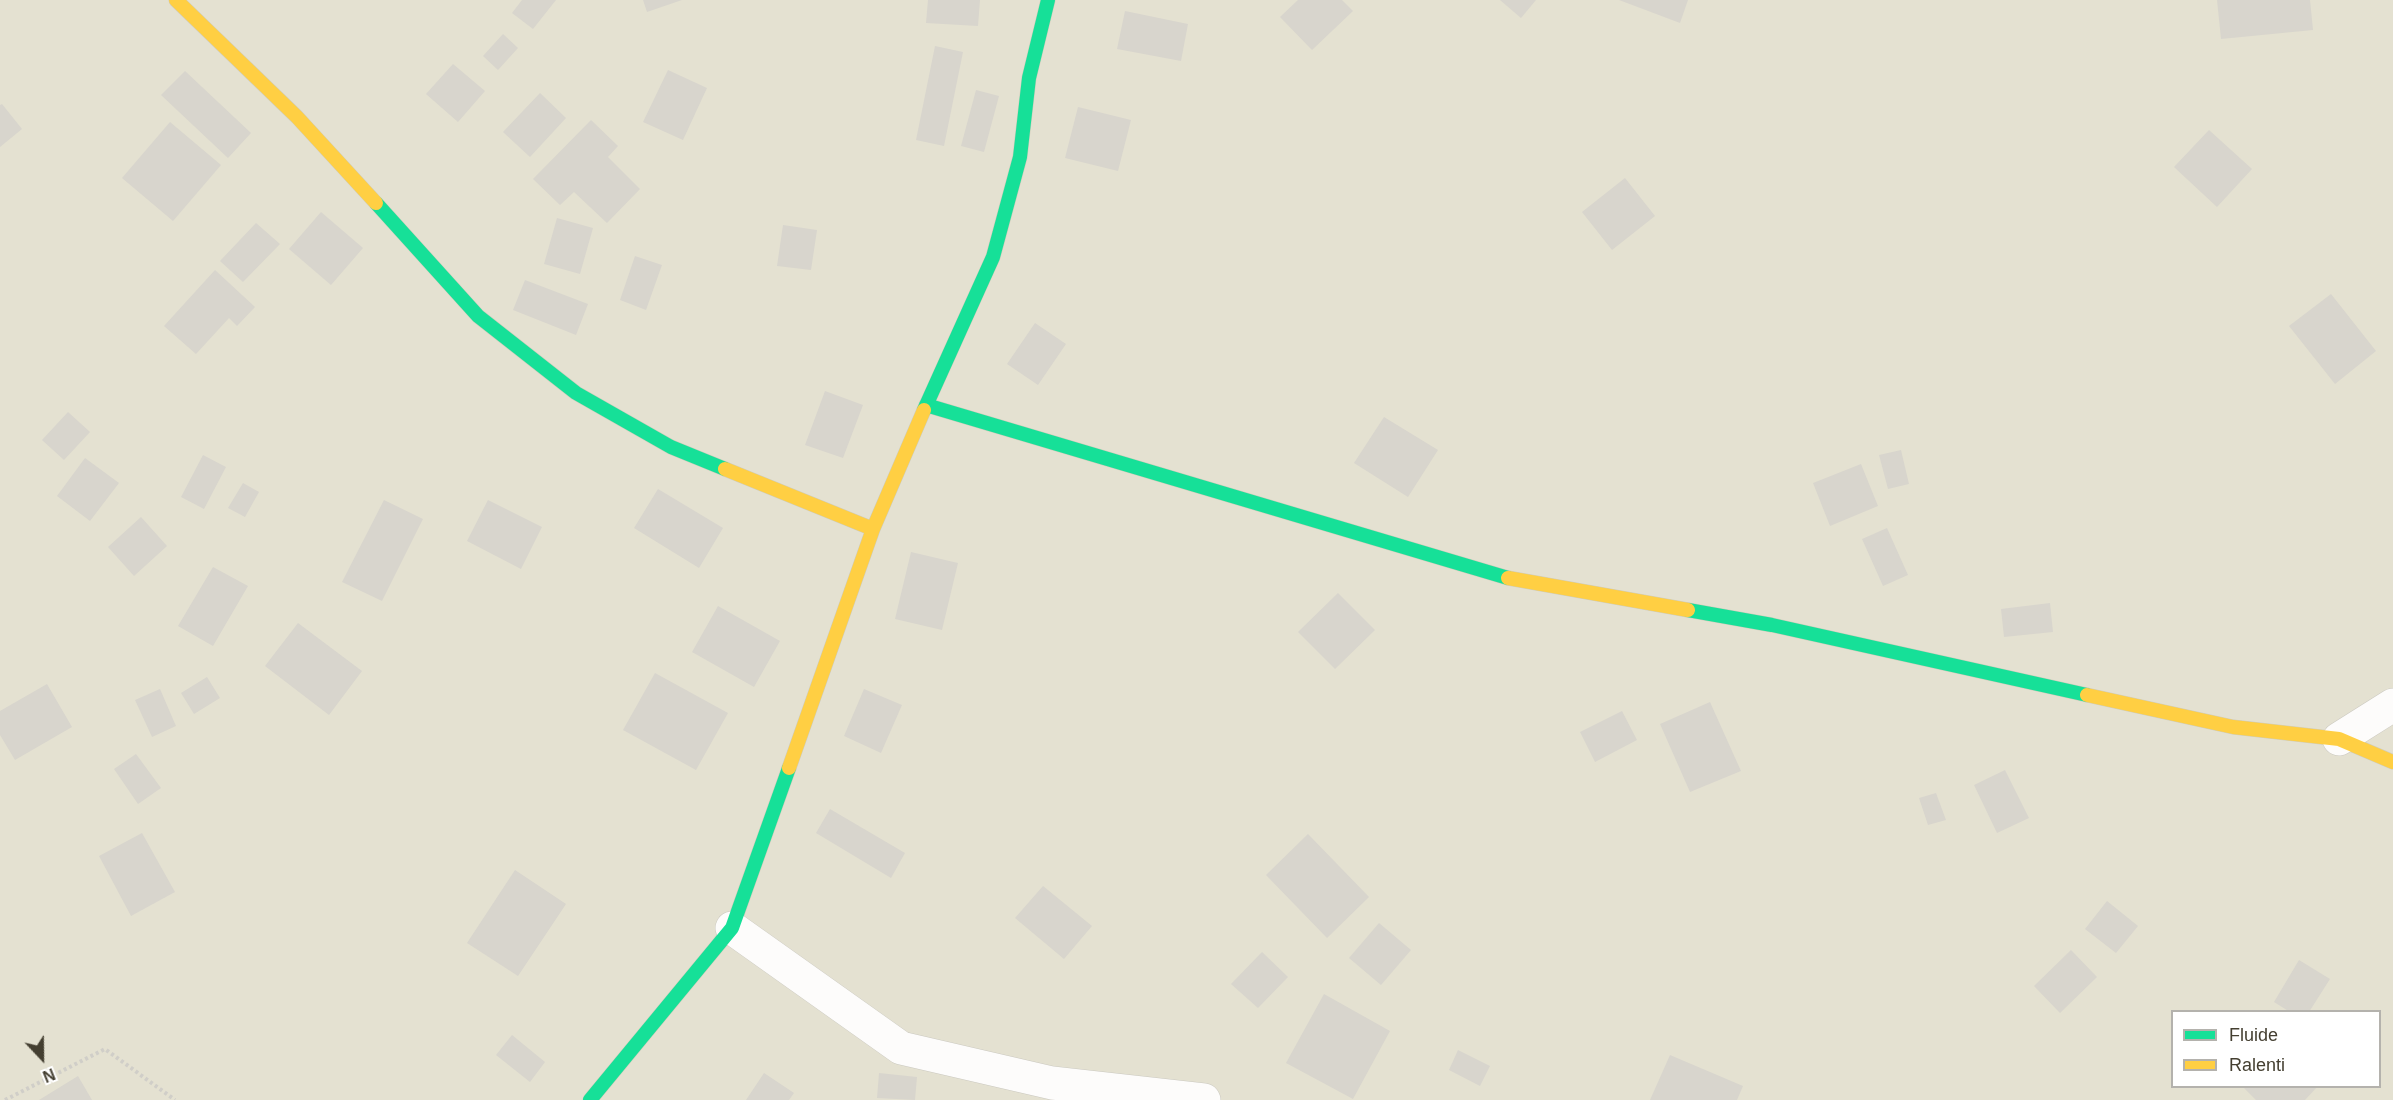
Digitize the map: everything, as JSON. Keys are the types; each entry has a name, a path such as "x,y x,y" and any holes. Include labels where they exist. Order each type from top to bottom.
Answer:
{"street":[{"path":"176,0 297,117 478,316 576,393 671,447 873,530"},
{"path":"590,1100 732,928 873,530 993,257 1020,157 1029,78 1048,0"},
{"path":"926,405 1500,576 1772,625 2233,727 2339,739 2393,762"},
{"path":"2339,739 2393,705"},
{"path":"732,928 901,1048 1052,1083 1204,1100"}],"path":[{"path":"5,1100 105,1049 175,1100"}],"shaded area":[{"path":"0,0 2393,0 2393,1100 0,1100"}],"building":[{"path":"522,0 556,0 533,29 512,13"},
{"path":"643,0 682,0 647,12"},
{"path":"928,0 980,0 978,26 926,23"},
{"path":"1298,0 1342,0 1353,11 1312,50 1280,17"},
{"path":"1500,0 1536,0 1521,18"},
{"path":"1619,0 1688,0 1680,23"},
{"path":"2217,0 2310,0 2313,30 2221,39"},
{"path":"1125,11 1188,24 1181,61 1117,49"},
{"path":"503,34 518,48 498,70 483,56"},
{"path":"935,46 963,52 944,146 916,140"},
{"path":"453,64 485,91 458,122 426,94"},
{"path":"668,70 707,88 683,140 643,122"},
{"path":"185,71 251,133 228,158 161,95"},
{"path":"976,90 999,96 984,152 961,146"},
{"path":"540,93 566,118 530,157 503,132"},
{"path":"2,104 22,129 0,147 0,105"},
{"path":"1078,107 1131,120 1118,171 1065,158"},
{"path":"591,120 618,146 608,157 640,189 607,223 574,192 560,205 533,179"},
{"path":"170,122 221,165 173,221 122,178"},
{"path":"2209,130 2252,169 2217,207 2174,167"},
{"path":"1625,178 1655,216 1612,250 1582,212"},
{"path":"321,212 363,248 331,285 289,249"},
{"path":"557,218 593,228 580,274 544,264"},
{"path":"256,223 280,244 243,282 220,261"},
{"path":"783,225 817,230 811,270 777,266"},
{"path":"635,256 662,265 646,310 620,300"},
{"path":"215,270 255,307 237,326 229,318 196,354 164,326"},
{"path":"525,280 588,304 576,335 513,310"},
{"path":"2331,294 2376,351 2335,384 2289,326"},
{"path":"1035,323 1066,344 1038,385 1007,364"},
{"path":"825,391 863,405 843,458 805,445"},
{"path":"68,412 90,432 64,460 42,440"},
{"path":"1384,417 1438,450 1408,497 1354,463"},
{"path":"1901,450 1909,484 1888,489 1879,455"},
{"path":"203,455 226,467 204,509 181,497"},
{"path":"85,458 119,483 90,521 57,496"},
{"path":"1861,464 1878,506 1830,526 1813,483"},
{"path":"243,483 259,492 245,517 228,508"},
{"path":"658,489 723,528 699,568 634,528"},
{"path":"384,500 423,519 382,601 342,582"},
{"path":"488,500 542,527 521,569 467,541"},
{"path":"141,517 167,546 134,576 108,547"},
{"path":"1887,528 1908,575 1883,586 1862,539"},
{"path":"911,552 958,563 942,630 895,619"},
{"path":"213,567 248,586 213,646 178,626"},
{"path":"1338,593 1375,630 1335,669 1298,632"},
{"path":"2050,603 2053,632 2004,637 2001,609"},
{"path":"718,606 780,641 754,687 692,652"},
{"path":"298,623 362,671 329,715 265,666"},
{"path":"655,673 728,713 696,770 623,730"},
{"path":"207,677 220,698 194,714 181,693"},
{"path":"47,684 72,727 15,760 0,735 0,711"},
{"path":"160,689 176,726 152,737 135,700"},
{"path":"864,689 902,705 881,753 844,736"},
{"path":"1710,702 1741,771 1690,792 1660,724"},
{"path":"1622,711 1637,740 1595,762 1580,732"},
{"path":"136,754 161,788 138,804 114,769"},
{"path":"2005,770 2029,818 1997,833 1974,785"},
{"path":"1936,793 1946,820 1928,825 1919,798"},
{"path":"830,809 905,853 891,878 816,833"},
{"path":"142,833 175,892 131,916 99,856"},
{"path":"1308,834 1369,897 1327,938 1266,875"},
{"path":"515,870 566,904 518,976 467,943"},
{"path":"1043,886 1092,926 1064,959 1015,918"},
{"path":"2107,901 2138,926 2116,953 2085,929"},
{"path":"1379,923 1411,950 1381,985 1349,958"},
{"path":"2071,950 2097,977 2060,1013 2034,986"},
{"path":"1262,952 1288,977 1258,1008 1231,984"},
{"path":"2299,960 2330,979 2310,1010 2287,1010 2274,1002"},
{"path":"1324,994 1390,1031 1353,1099 1286,1063"},
{"path":"512,1035 545,1062 530,1082 496,1055"},
{"path":"1458,1050 1490,1066 1480,1086 1449,1070"},
{"path":"1670,1055 1743,1086 1737,1100 1650,1100"},
{"path":"764,1073 794,1093 789,1100 746,1100"},
{"path":"879,1073 917,1077 915,1100 877,1098"},
{"path":"78,1076 92,1100 39,1100"},
{"path":"2244,1088 2316,1088 2305,1100 2256,1100"}],"traffic: fast":[{"path":"924,410 993,257 1020,157 1029,78 1048,0"},
{"path":"376,203 478,316 576,393 671,447 725,469"},
{"path":"926,405 1508,578"},
{"path":"1688,610 1772,625 2087,695"},
{"path":"590,1100 732,928 789,768"}],"traffic: slow":[{"path":"176,0 297,117 376,203"},
{"path":"789,768 873,529 924,410"},
{"path":"725,469 873,529"},
{"path":"1508,578 1688,610"},
{"path":"2087,695 2233,727 2339,739 2393,762"}]}
